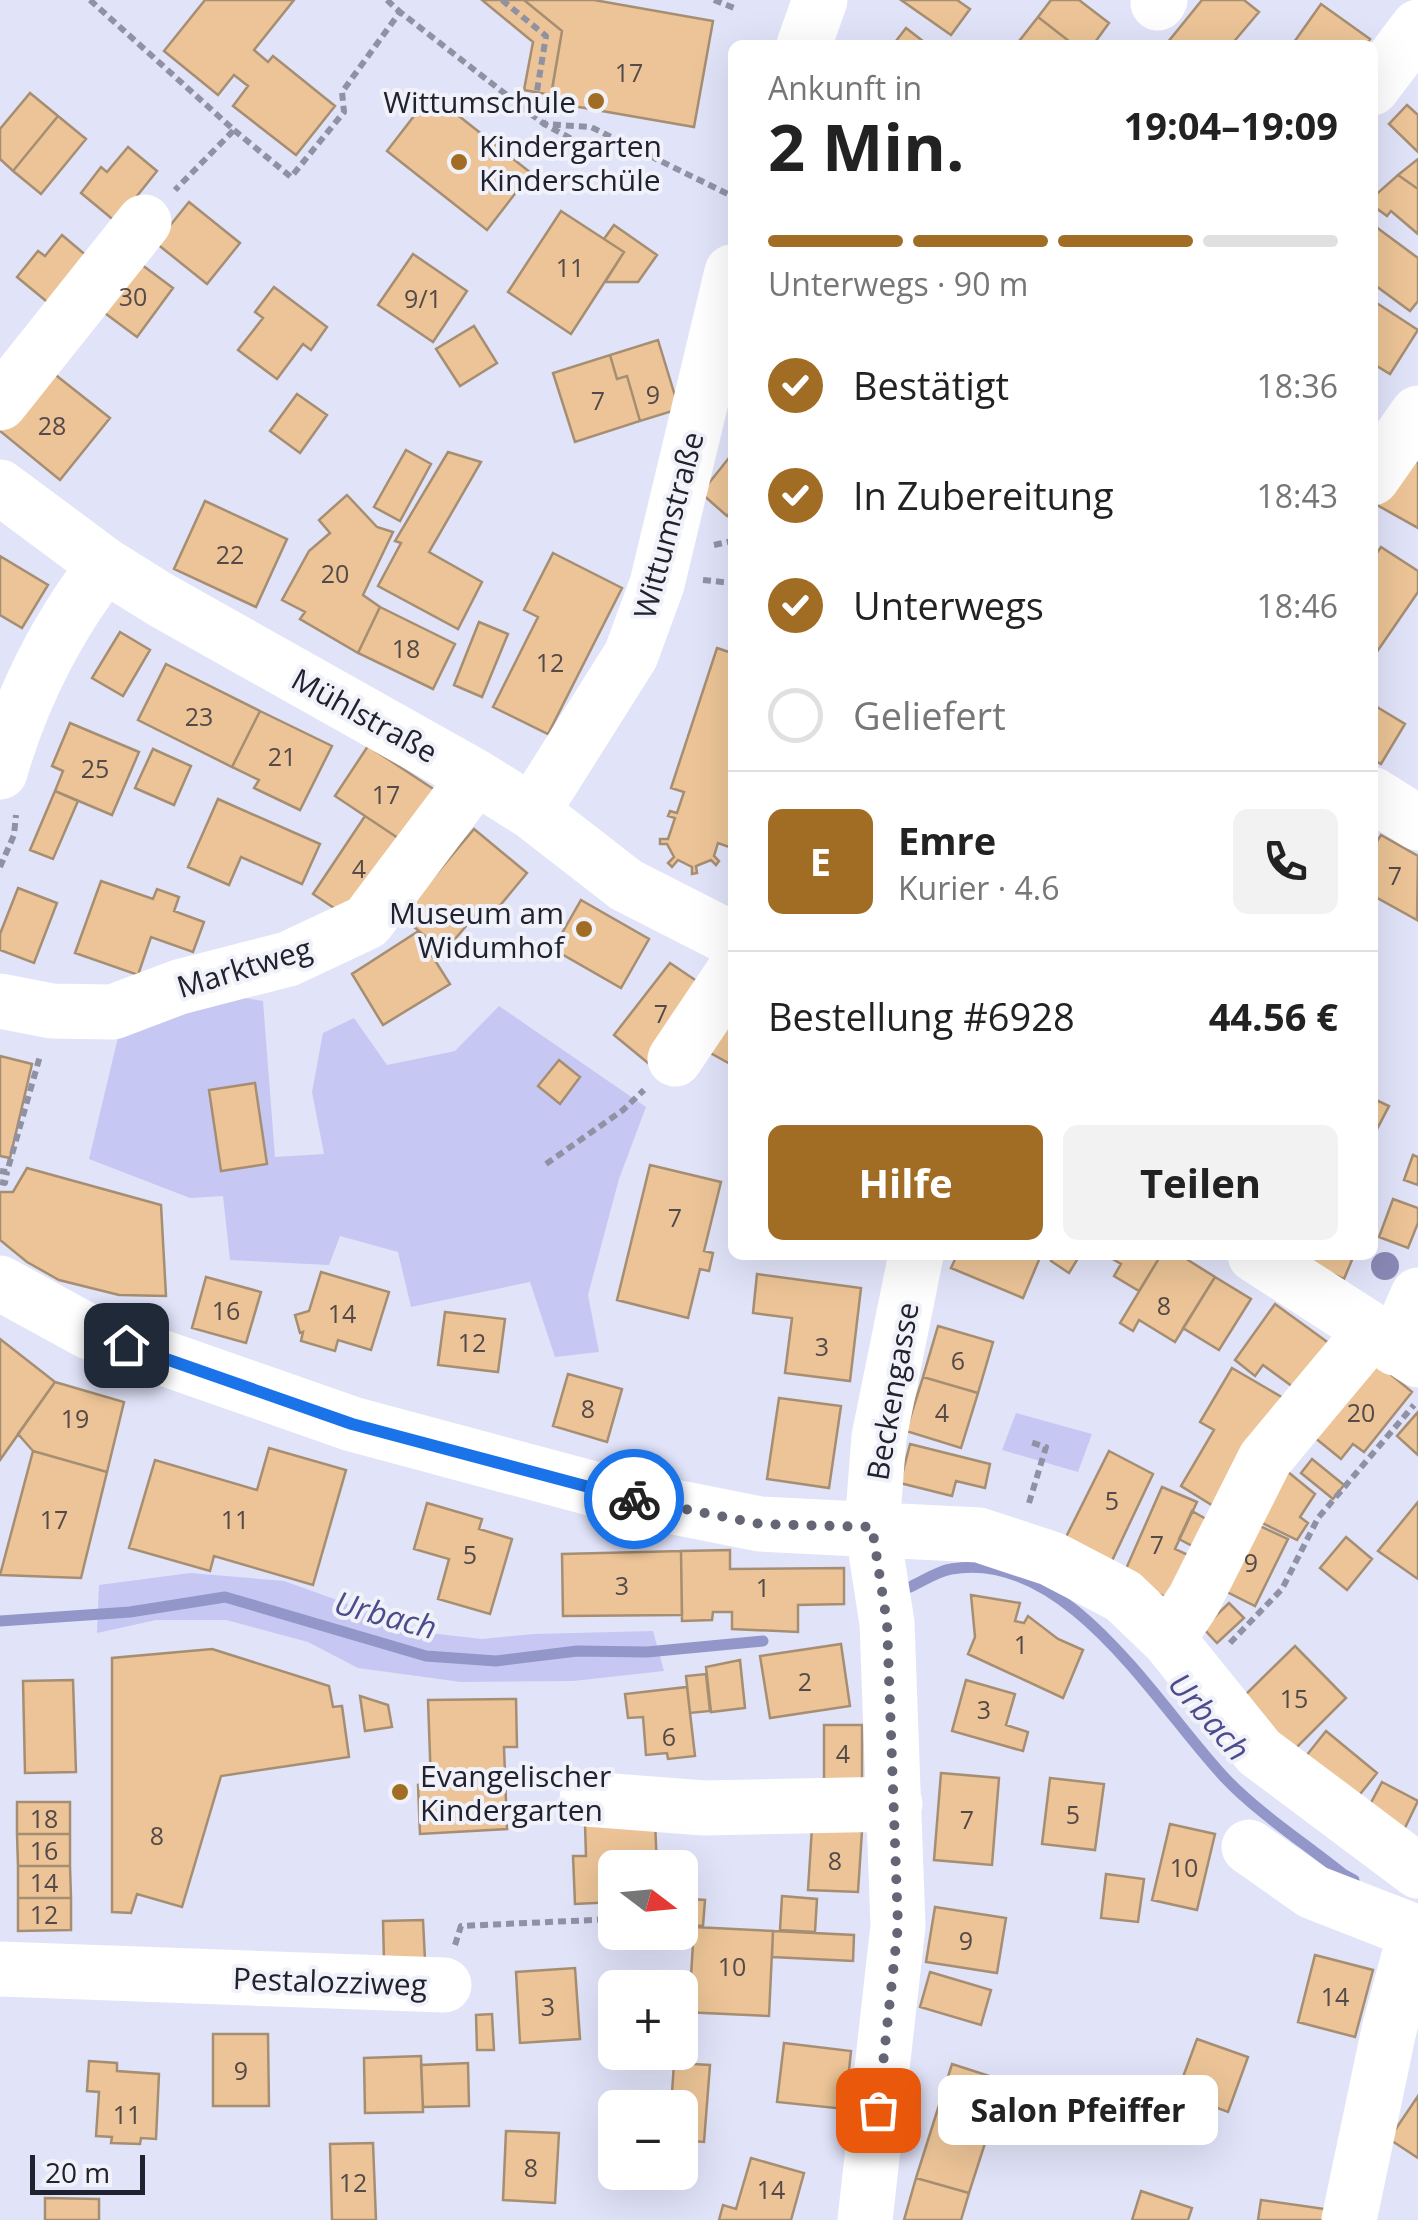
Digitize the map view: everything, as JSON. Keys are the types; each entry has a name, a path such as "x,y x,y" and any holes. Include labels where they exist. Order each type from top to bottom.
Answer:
{"street":[{"path":"806,40 820,0"},
{"path":"1378,81 1416,37"},
{"path":"0,404 144,222"},
{"name":"Wittumstraße","path":"532,812 630,654 644,619 665,552 728,289"},
{"path":"1378,470 1418,414"},
{"name":"Mühlstraße","path":"0,487 105,565 160,600 476,777 532,812 626,885 728,937"},
{"path":"9,789 12,731 75,604 105,565"},
{"name":"Marktweg","path":"26,1006 113,1012 179,987 288,959 366,922 476,777"},
{"path":"1378,798 1418,822"},
{"path":"675,1058 728,980"},
{"name":"Beckengasse","path":"865,2220 898,1926 896,1804 880,1576 879,1436 915,1260"},
{"path":"1263,1260 1395,1347"},
{"path":"1,1285 89,1332 352,1424 624,1497 760,1524 880,1576 979,1534 1052,1559 1123,1596 1182,1658 1259,1752 1418,1870"},
{"path":"1182,1658 1194,1600 1265,1459 1395,1347 1418,1295"},
{"path":"587,1799 704,1808 896,1804"},
{"path":"1249,1847 1313,1892 1417,1933 1389,2030 1349,2220"},
{"name":"Pestalozziweg","path":"0,1969 444,1985"}],"path":[{"path":"90,0 291,177 344,112 342,92 400,12"},
{"path":"387,0 544,124 584,144"},
{"path":"502,0 546,36 536,97 544,124"},
{"path":"714,0 734,8"},
{"path":"544,124 591,127 728,194"},
{"path":"144,222 234,130"},
{"path":"708,546 728,542"},
{"path":"700,579 728,582"},
{"path":"0,867 14,835 9,789"},
{"path":"0,1182 5,1183 26,1006"},
{"path":"546,1164 623,1110 675,1058"},
{"path":"1182,1658 1282,1590 1318,1518 1418,1400"},
{"path":"1017,1547 1046,1447 1030,1442"},
{"name":"Pestalozziweg","path":"444,1985 461,1926 598,1920"}],"shaded area":[{"path":"202,991 263,1001 275,1157 324,1154 312,1092 323,1033 354,1018 387,1065 455,1051 499,1006 646,1107 619,1179 588,1295 599,1352 555,1357 530,1282 411,1307 398,1252 340,1236 329,1265 230,1260 223,1196 190,1198 89,1159 120,1029"},
{"path":"1016,1413 1092,1434 1078,1472 1002,1450"},
{"path":"190,1573 284,1581 429,1633 482,1639 653,1631 664,1671 573,1681 461,1682 358,1668 308,1642 226,1620 156,1620 97,1633 99,1585"}],"building":[{"path":"205,0 294,0 254,50 268,62 273,56 335,106 296,155 233,106 248,86 234,75 218,95 164,51"},
{"path":"482,0 524,0 562,31 551,95 524,90 533,42"},
{"path":"524,0 594,0 713,21 694,127 550,102 562,31"},
{"path":"901,0 957,0 970,9 951,35"},
{"path":"1051,0 1079,0 1109,23 1097,40 1068,40 1038,17"},
{"path":"1202,0 1244,0 1259,12 1235,40 1170,40"},
{"path":"1321,4 1370,39 1369,40 1296,40"},
{"path":"1038,17 1068,40 1020,40"},
{"path":"906,28 922,40 897,40"},
{"path":"30,93 58,116 13,171 0,159 0,129"},
{"name":"Kindergarten Kinderschüle","path":"431,94 531,173 487,230 387,151"},
{"path":"1407,105 1418,115 1418,152 1389,124"},
{"path":"58,116 86,139 41,194 13,171"},
{"path":"128,147 157,171 137,196 122,227 81,193 101,167 107,172"},
{"path":"1418,159 1418,189 1398,175"},
{"path":"1398,175 1418,189 1418,234 1391,211 1387,216 1378,209 1378,193"},
{"path":"189,202 240,243 207,284 156,243"},
{"path":"561,211 624,252 571,334 508,292"},
{"path":"614,225 657,255 638,282 605,282 624,252 604,239"},
{"path":"1378,228 1418,258 1418,301 1410,311 1378,287"},
{"path":"62,235 95,263 57,310 17,277 38,251 45,256"},
{"path":"413,254 467,291 433,342 378,305"},
{"path":"130,256 173,288 137,337 94,305"},
{"path":"274,287 327,327 311,350 303,344 277,379 238,350 263,318 255,312"},
{"path":"1378,304 1418,330 1390,374 1378,367"},
{"path":"474,326 497,363 460,386 436,349"},
{"path":"658,340 679,409 640,421 627,376 617,379 610,355"},
{"path":"610,355 617,379 627,376 640,421 575,442 553,373"},
{"path":"43,365 110,418 60,480 0,431 0,419"},
{"path":"297,394 327,415 300,453 270,431"},
{"path":"406,450 431,464 400,521 374,507"},
{"path":"448,452 481,462 429,552 482,582 458,629 378,586 401,543 395,541"},
{"path":"728,459 727,516 701,493"},
{"path":"1411,459 1418,463 1418,528 1378,504"},
{"path":"347,495 377,527 393,532 363,595 380,607 358,653 300,619 305,612 282,600 309,551 330,533 319,520"},
{"path":"205,501 287,539 256,607 174,569"},
{"path":"1381,547 1418,571 1418,592 1378,650"},
{"path":"553,553 622,588 548,734 493,707 538,617 524,610"},
{"path":"0,556 48,585 22,628 0,615"},
{"path":"380,607 455,644 433,689 358,653"},
{"path":"479,622 508,634 482,697 454,685"},
{"path":"120,632 150,650 123,696 92,678"},
{"path":"717,648 728,652 728,847 718,843 716,865 711,860 696,866 697,873 692,874 692,867 678,860 672,867 668,863 674,857 667,844 660,844 660,839 668,839 675,818 668,816 670,811 677,813 684,792 671,788"},
{"path":"166,664 260,711 232,767 138,720"},
{"path":"1378,708 1405,724 1381,764 1378,762"},
{"path":"260,711 332,746 300,810 254,788 259,780 232,767"},
{"path":"70,723 139,752 112,815 55,791 63,771 52,766"},
{"path":"368,746 438,792 404,842 335,796"},
{"path":"153,749 191,766 174,805 135,788"},
{"path":"55,791 78,801 53,859 30,850"},
{"path":"218,799 320,844 302,884 241,857 229,885 188,867"},
{"path":"365,816 404,842 352,920 313,894"},
{"path":"474,829 527,873 488,920 478,912 444,952 401,916"},
{"path":"1381,835 1418,856 1417,920 1378,898"},
{"path":"101,881 153,899 157,889 179,897 174,911 204,922 193,952 151,937 138,975 75,953"},
{"path":"18,888 57,903 34,963 0,950 0,934"},
{"path":"581,900 649,939 621,988 553,949"},
{"path":"417,932 450,984 383,1025 352,974"},
{"path":"670,963 710,990 648,1063 614,1035"},
{"path":"728,1008 728,1063 705,1050"},
{"path":"0,1056 32,1064 10,1158 0,1156"},
{"path":"559,1060 580,1077 560,1104 538,1086"},
{"path":"255,1083 267,1164 221,1171 209,1090"},
{"path":"1378,1101 1389,1106 1378,1127"},
{"path":"1413,1155 1418,1157 1418,1185 1404,1180"},
{"path":"650,1165 721,1182 704,1251 713,1253 709,1271 700,1269 688,1318 617,1300"},
{"path":"27,1168 161,1205 166,1296 119,1295 59,1280 27,1262 0,1240 0,1192 13,1192"},
{"path":"1393,1199 1418,1208 1418,1223 1408,1248 1379,1237"},
{"path":"955,1260 1039,1260 1023,1298 951,1268"},
{"path":"1052,1260 1077,1260 1069,1273"},
{"path":"1114,1260 1158,1260 1139,1291 1114,1276 1121,1264"},
{"path":"1158,1260 1188,1260 1215,1277 1175,1342 1139,1320 1133,1331 1120,1323"},
{"path":"1303,1260 1352,1260 1344,1279"},
{"path":"321,1272 389,1292 371,1350 338,1340 335,1351 301,1341 303,1332 300,1333 295,1315 309,1311"},
{"path":"757,1274 861,1288 850,1381 785,1373 792,1318 753,1313"},
{"path":"206,1277 261,1292 246,1343 192,1328"},
{"path":"1215,1277 1251,1299 1219,1350 1183,1328"},
{"path":"1275,1304 1337,1349 1304,1395 1263,1365 1255,1376 1235,1360"},
{"path":"445,1312 505,1319 498,1372 438,1365"},
{"path":"938,1326 993,1342 978,1393 923,1377"},
{"path":"0,1339 55,1382 0,1460"},
{"path":"1371,1358 1412,1392 1364,1452 1353,1444 1341,1459 1309,1433"},
{"path":"1232,1368 1285,1399 1215,1507 1181,1486 1214,1430 1200,1422"},
{"path":"568,1374 622,1389 607,1442 553,1426"},
{"path":"923,1377 978,1393 961,1448 906,1431"},
{"path":"55,1382 124,1402 107,1472 33,1451 18,1434"},
{"path":"779,1398 841,1406 829,1488 767,1479"},
{"path":"1418,1412 1418,1455 1397,1436"},
{"path":"910,1444 990,1464 985,1488 956,1481 952,1496 900,1483"},
{"path":"269,1448 346,1470 313,1585 214,1556 210,1571 129,1548 155,1460 257,1490"},
{"path":"33,1451 107,1472 81,1578 0,1575"},
{"path":"1109,1451 1153,1474 1109,1567 1063,1543"},
{"path":"1312,1459 1344,1485 1333,1499 1301,1473"},
{"path":"1282,1467 1315,1494 1300,1517 1308,1523 1297,1540 1248,1516"},
{"path":"1162,1487 1197,1502 1175,1549 1203,1562 1184,1605 1122,1578"},
{"path":"1418,1502 1418,1579 1378,1551"},
{"path":"427,1503 482,1519 479,1529 512,1539 490,1614 438,1599 449,1559 414,1549"},
{"path":"1192,1511 1213,1523 1200,1550 1179,1539"},
{"path":"1247,1520 1288,1539 1255,1606 1215,1586"},
{"path":"1346,1537 1372,1559 1347,1590 1320,1568"},
{"path":"730,1550 730,1569 844,1568 844,1604 798,1605 798,1632 732,1629 732,1612 713,1612 712,1620 682,1621 681,1551"},
{"path":"681,1551 682,1615 563,1616 562,1554"},
{"path":"971,1595 1020,1603 1015,1621 1024,1623 1028,1616 1058,1639 1083,1650 1063,1698 968,1654 975,1637"},
{"path":"1229,1603 1244,1618 1217,1643 1203,1628"},
{"path":"841,1644 850,1706 770,1718 760,1656"},
{"path":"1295,1646 1346,1698 1293,1751 1241,1699"},
{"path":"212,1649 329,1686 333,1707 342,1706 349,1757 221,1776 182,1907 137,1894 131,1913 112,1912 112,1658"},
{"path":"740,1660 745,1708 711,1712 706,1667"},
{"path":"706,1674 710,1711 690,1713 686,1676"},
{"path":"73,1680 76,1772 25,1773 23,1681"},
{"path":"966,1680 1015,1694 1006,1725 1028,1732 1023,1751 952,1731"},
{"path":"687,1687 695,1756 668,1759 667,1753 646,1755 643,1717 628,1718 625,1694"},
{"path":"360,1696 388,1705 392,1727 365,1731"},
{"path":"516,1699 517,1747 504,1747 507,1829 420,1834 418,1785 431,1784 428,1700"},
{"path":"824,1725 862,1725 862,1782 824,1781"},
{"path":"1326,1731 1377,1773 1349,1808 1298,1766"},
{"path":"941,1773 999,1778 992,1865 934,1860"},
{"path":"1050,1778 1104,1784 1095,1850 1042,1844"},
{"path":"1382,1782 1418,1801 1402,1834 1365,1814"},
{"path":"17,1802 70,1802 70,1834 17,1834"},
{"path":"655,1821 656,1850 598,1850 598,1903 575,1904 573,1856 586,1856 585,1824"},
{"path":"1170,1824 1215,1834 1197,1910 1152,1900"},
{"path":"812,1827 862,1831 858,1892 808,1890"},
{"path":"17,1834 70,1834 70,1866 18,1866"},
{"path":"18,1866 70,1866 71,1898 18,1898"},
{"path":"1106,1874 1144,1879 1138,1922 1101,1918"},
{"path":"782,1896 817,1899 815,1932 780,1930"},
{"path":"18,1898 71,1898 71,1930 18,1931"},
{"path":"698,1900 705,1900 703,1926 698,1926"},
{"path":"935,1907 1006,1918 997,1973 926,1962"},
{"path":"423,1920 425,1960 384,1961 383,1921"},
{"path":"698,1927 773,1931 769,2016 698,2013 698,1970 691,1970 693,1950 698,1950"},
{"path":"773,1931 854,1935 853,1961 772,1957"},
{"path":"1315,1955 1373,1970 1355,2037 1298,2022"},
{"path":"575,1968 580,2039 520,2043 516,1972"},
{"path":"930,1972 991,1990 981,2025 920,2007"},
{"path":"492,2014 494,2050 477,2050 476,2015"},
{"path":"213,2034 268,2034 269,2106 213,2106"},
{"path":"1197,2039 1248,2057 1228,2112 1177,2093"},
{"path":"784,2043 851,2051 845,2109 777,2102"},
{"path":"421,2056 423,2112 365,2113 364,2058"},
{"path":"89,2061 117,2063 117,2071 159,2074 156,2139 141,2138 140,2144 111,2143 112,2137 96,2136 99,2092 87,2091"},
{"path":"468,2063 469,2106 423,2107 421,2065"},
{"path":"698,2064 710,2065 704,2142 698,2142 698,2090 672,2090 674,2070 698,2070"},
{"path":"952,2064 1005,2081 969,2193 916,2178"},
{"path":"1418,2096 1418,2158 1389,2139"},
{"path":"506,2131 559,2133 555,2203 503,2200"},
{"path":"373,2143 376,2220 332,2220 330,2144"},
{"path":"751,2158 804,2173 791,2220 719,2220 723,2205 736,2209"},
{"path":"916,2178 969,2193 961,2220 904,2220"},
{"path":"1141,2191 1192,2208 1188,2220 1132,2220"},
{"path":"45,2198 99,2199 99,2220 45,2220"},
{"path":"1261,2200 1332,2210 1330,2220 1258,2220"}],"waterway":[{"name":"Urbach","path":"910,1587 951,1569 993,1569 1033,1583 1071,1607 1139,1675 1238,1791 1354,1880"},
{"name":"Urbach","path":"0,1621 130,1612 225,1597 426,1656 496,1661 577,1651 647,1652 763,1641"}],"way so far":[{"path":"634,1499 760,1524 872,1527 887,1623 898,1926 878,2110"}],"place":[{"name":"Wittumschule","path":"596,101"},
{"name":"Kindergarten Kinderschüle","path":"459,162"},
{"name":"Museum am Widumhof","path":"584,929"},
{"name":"Evangelischer Kindergarten","path":"400,1792"},
{"name":"Salon Pfeiffer","path":"878,2110"}],"route":[{"path":"126,1345 352,1424 634,1499"}]}
